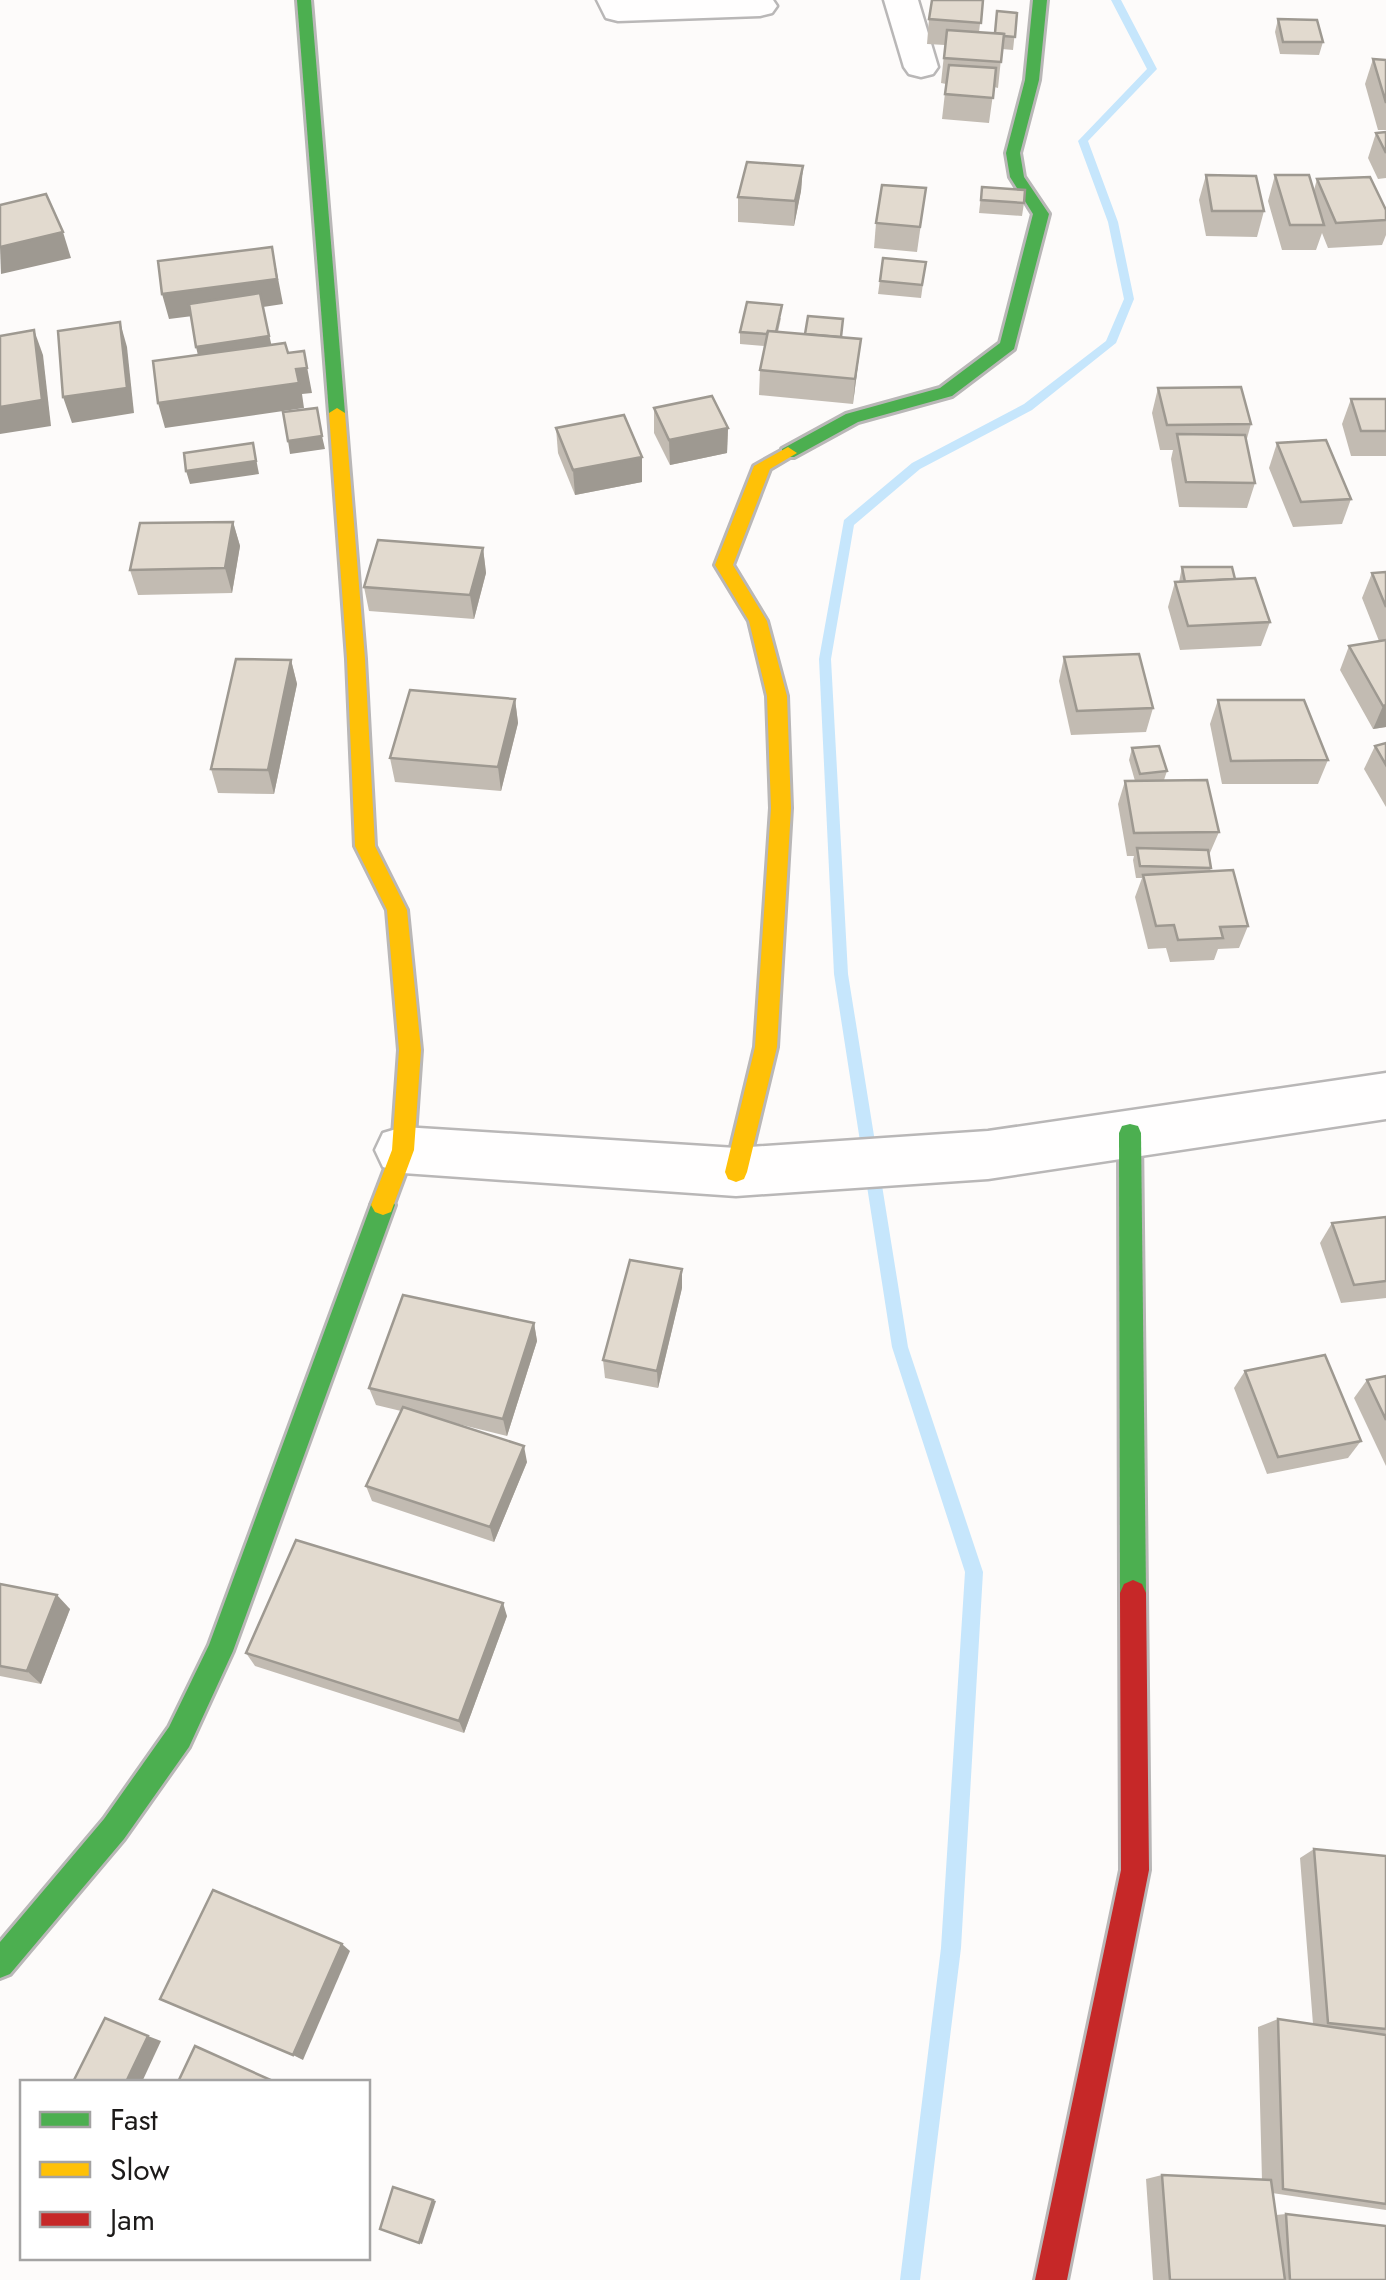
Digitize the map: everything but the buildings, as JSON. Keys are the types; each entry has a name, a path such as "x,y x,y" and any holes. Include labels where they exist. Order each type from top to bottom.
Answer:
{"street":[{"path":"0,1964 114,1829 179,1738 220,1651 403,1150 410,1050 406,996 396,910 365,846 356,659 304,0"},
{"path":"614,0 618,12 760,6"},
{"path":"901,0 921,66"},
{"path":"736,1172 766,1048 781,808 777,696 758,621 724,565 763,466 852,418 946,392 1008,345 1041,214 1018,178 1013,154 1032,80 1040,0"},
{"path":"403,1150 736,1172 988,1154 1386,1096"},
{"path":"1051,2280 1134,1870 1130,1134"}],"waterway":[{"path":"910,2280 951,1948 974,1572 900,1347 841,974 825,659 848,523 916,466 1028,407 1111,343 1129,299 1113,222 1083,141 1152,69 1116,0"}],"traffic: fast":[{"path":"304,0 337,413"},
{"path":"788,453 852,418 946,392 1008,345 1041,214 1017,177 1013,153 1032,80 1040,0"},
{"path":"1130,1133 1133,1593"},
{"path":"0,1964 114,1829 179,1737 220,1651 383,1205"}],"traffic: slow":[{"path":"337,413 356,659 365,846 397,910 410,1050 403,1150 383,1205"},
{"path":"736,1172 766,1047 781,808 777,696 758,621 724,565 763,466 788,453"}],"traffic: jam":[{"path":"1051,2280 1135,1870 1133,1593"}]}
